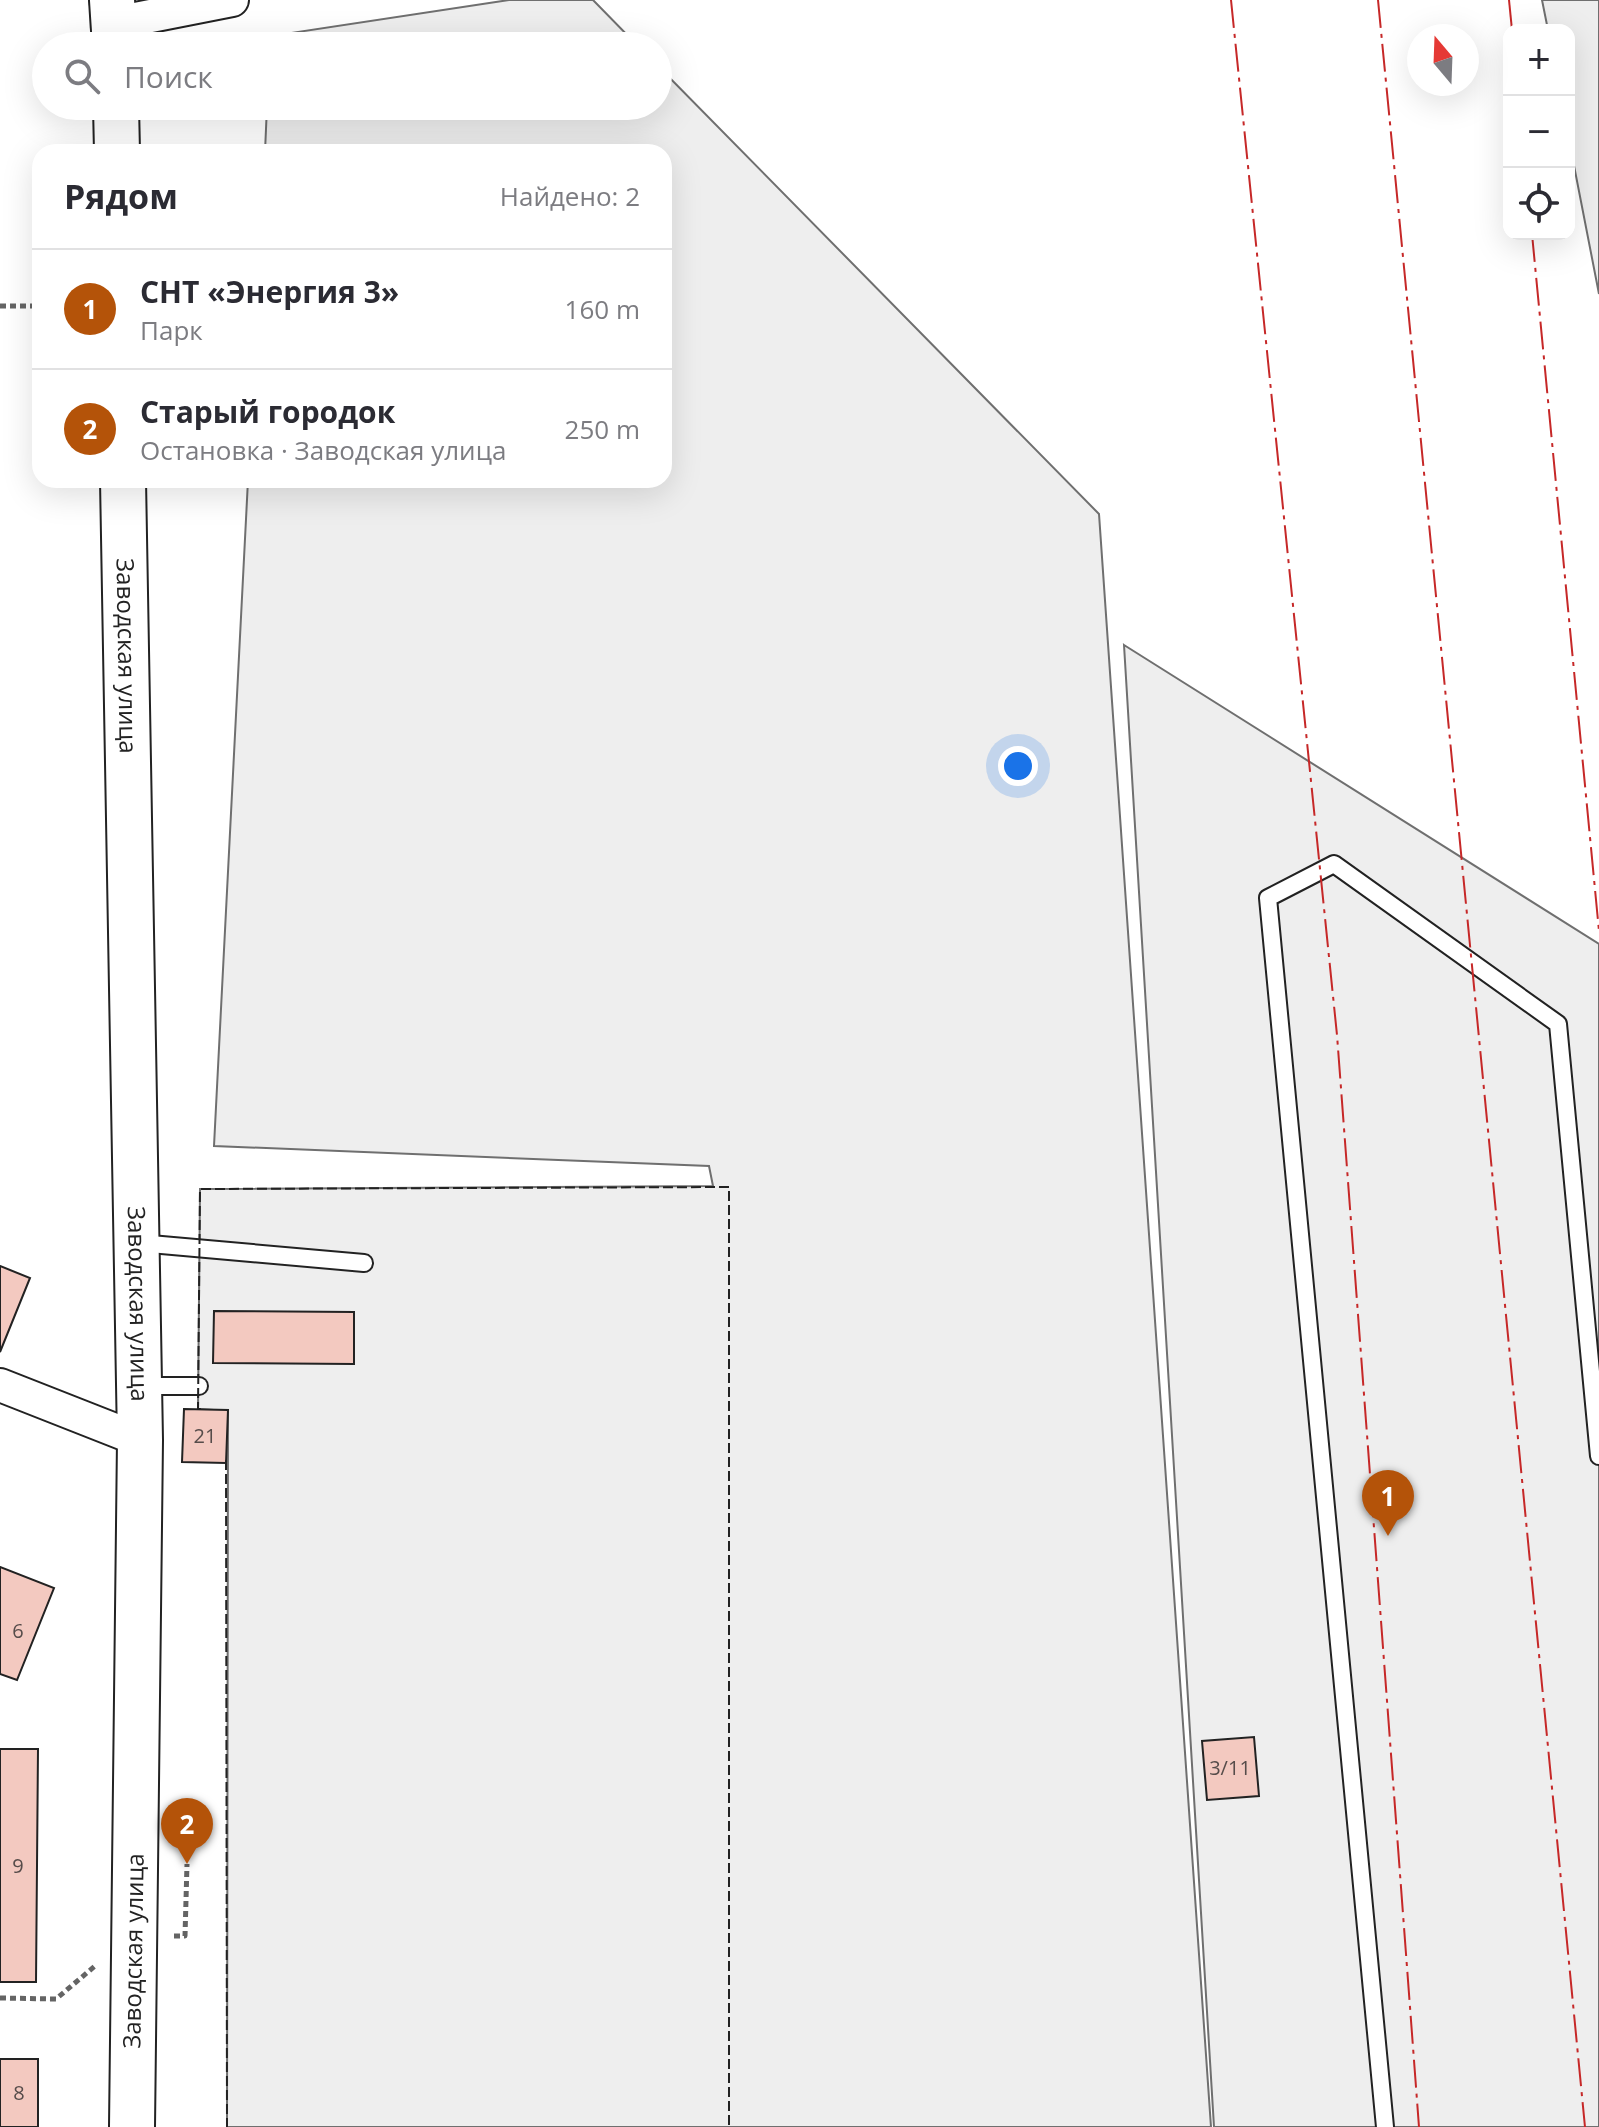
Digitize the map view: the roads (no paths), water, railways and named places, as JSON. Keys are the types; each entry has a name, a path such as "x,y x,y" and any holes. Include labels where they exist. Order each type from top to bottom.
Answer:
{"main road":[{"path":"116,120 117,144"},
{"name":"Заводская улица","path":"123,488 140,1440 132,2127"}],"street":[{"path":"114,23 232,0"},
{"path":"0,1385 140,1440"}],"lane":[{"path":"1385,2127 1268,898 1334,864 1558,1024 1599,1456"},
{"path":"137,1243 364,1263"},
{"path":"139,1386 199,1386"}],"place":[{"name":"СНТ «Энергия 3»","path":"1388,1536"},
{"name":"Старый городок","path":"187,1864"}]}
